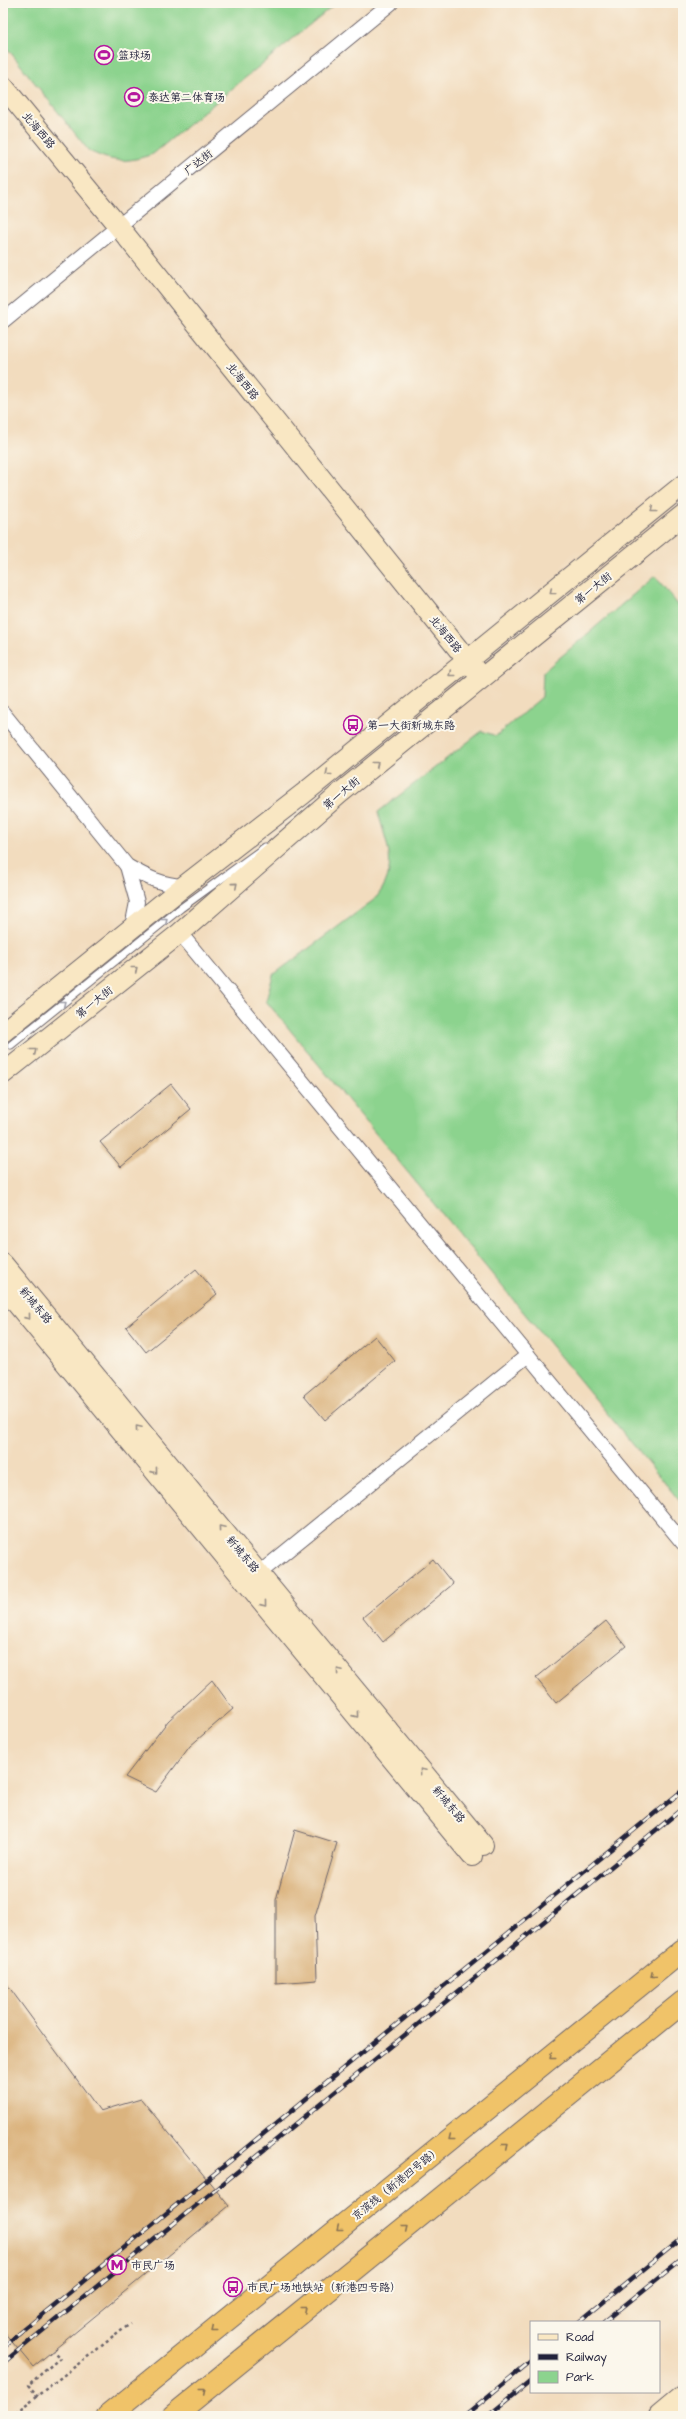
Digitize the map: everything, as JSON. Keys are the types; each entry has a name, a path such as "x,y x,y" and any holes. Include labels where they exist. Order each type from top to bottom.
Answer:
{"highway":[{"name":"京滨线（新港四号路）","path":"108,2416 683,1950"},
{"path":"173,2416 683,2002"}],"street":[{"name":"广达街","path":"3,320 119,227 391,3"},
{"name":"北海西路","path":"3,86 119,227 483,678"},
{"name":"第一大街","path":"7,1038 132,927 303,794 683,485"},
{"name":"第一大街","path":"3,1074 180,933 339,794 683,515"},
{"path":"3,713 127,866 148,879 170,885 184,886"},
{"path":"127,866 137,902 132,927"},
{"path":"180,933 683,1544"},
{"name":"新城东路","path":"3,1264 253,1578"},
{"name":"新城东路","path":"3,1286 253,1578 478,1850"},
{"path":"253,1578 528,1355"},
{"path":"659,2416 683,2396"}],"lane":[{"path":"7,1038 222,877 339,794"}],"path":[{"path":"11,2416 130,2324"},
{"path":"38,2396 28,2385 60,2358 53,2351"}],"green space":[{"name":"泰达第二体育场","path":"3,3 336,3 153,154 136,159 113,160 89,151 3,43"},
{"path":"655,576 683,611 683,1505 266,1001 273,975 375,899 383,888 387,878 389,857 388,847 378,812 482,731 496,736 542,697 543,672"}],"building":[{"path":"171,1084 191,1109 121,1167 100,1142"},
{"path":"196,1269 217,1294 146,1352 126,1327"},
{"path":"375,1336 395,1361 325,1420 304,1395"},
{"path":"433,1559 453,1584 383,1642 363,1617"},
{"path":"606,1621 626,1646 556,1703 536,1678"},
{"path":"212,1680 233,1709 190,1746 156,1792 125,1777 168,1721"},
{"path":"295,1830 337,1843 315,1916 317,1980 276,1983 276,1900"},
{"path":"3,1979 100,2111 141,2099 229,2206 33,2367 3,2331"}],"railway":[{"path":"3,2347 683,1790"},
{"path":"3,2363 683,1808"},
{"path":"580,2321 683,2237"},
{"path":"605,2321 683,2258"},
{"path":"464,2416 530,2362"},
{"path":"488,2416 530,2382"}],"place":[{"name":"篮球场","path":"104,55"},
{"name":"泰达第二体育场","path":"134,97"},
{"name":"第一大街新城东路","path":"353,725"},
{"name":"市民广场","path":"117,2265"},
{"name":"市民广场地铁站（新港四号路）","path":"233,2287"}]}
